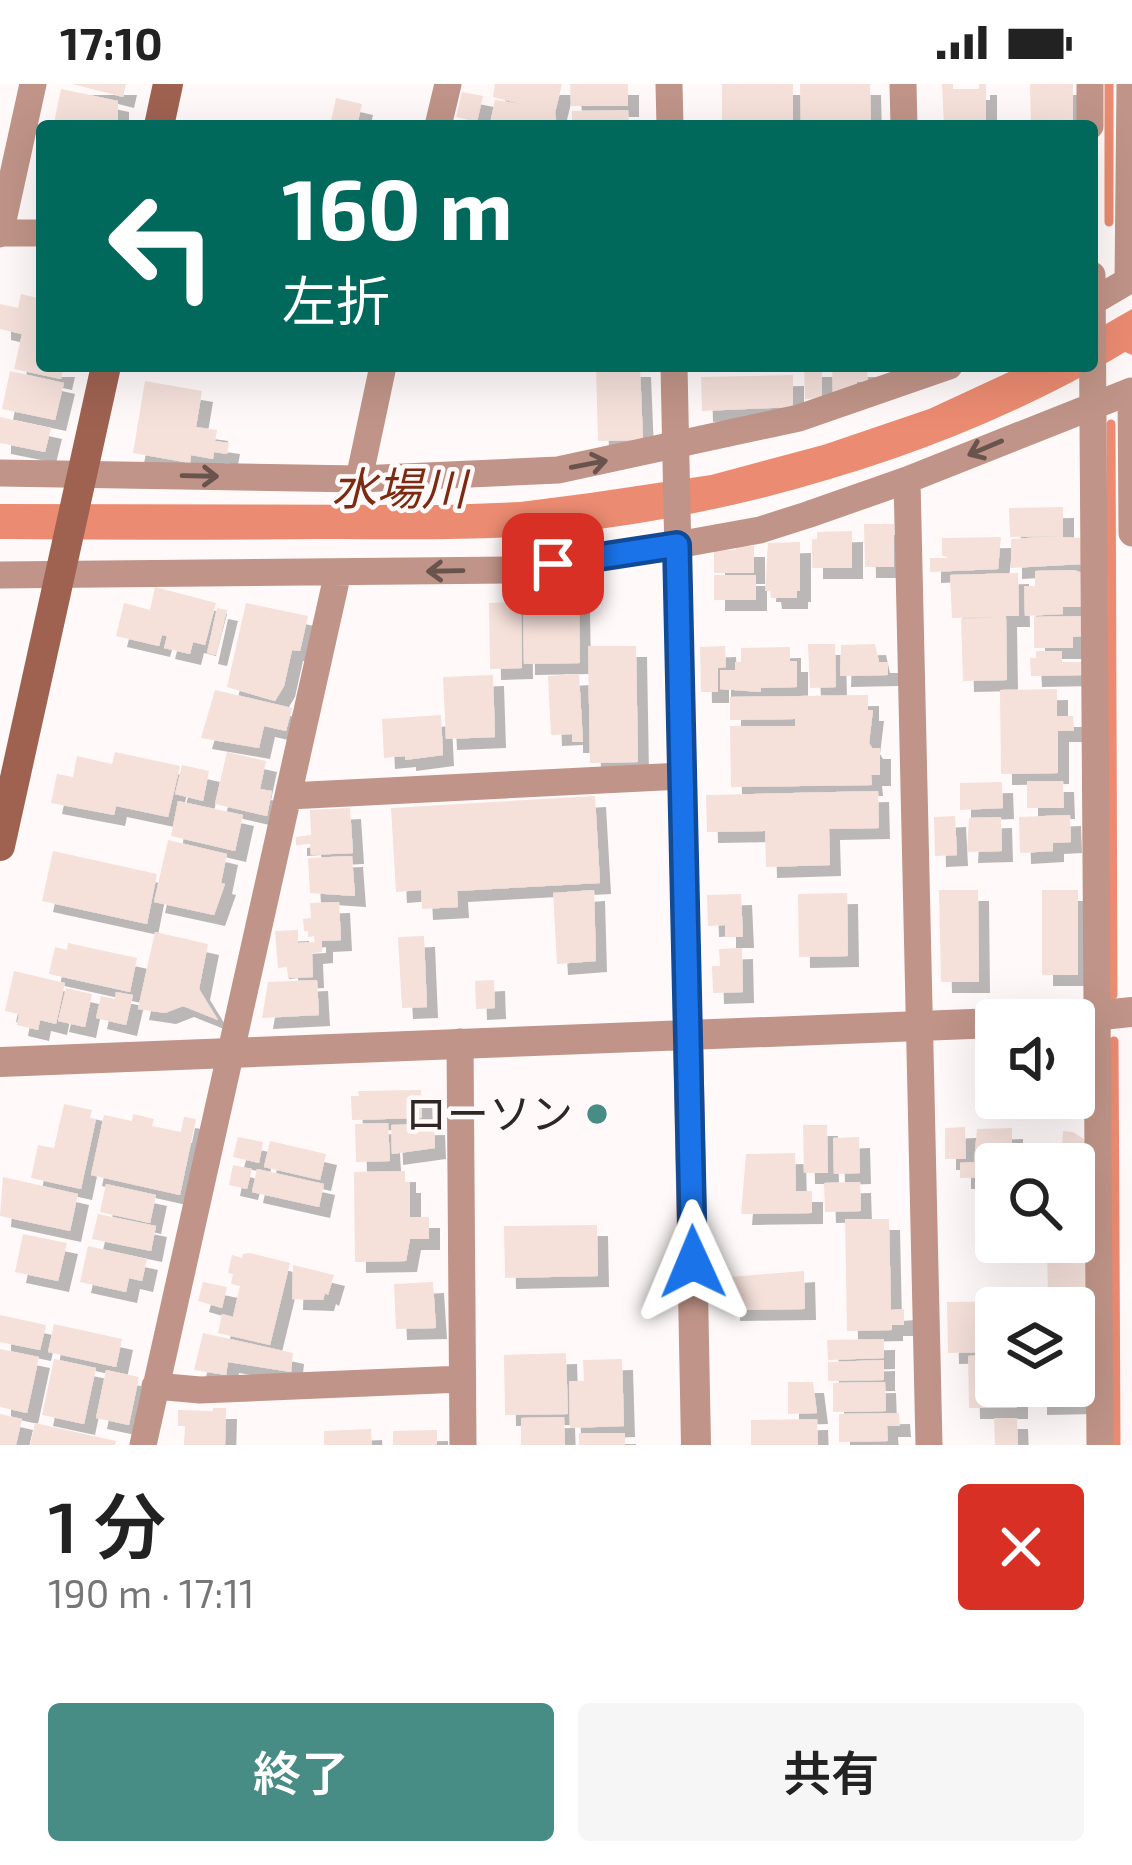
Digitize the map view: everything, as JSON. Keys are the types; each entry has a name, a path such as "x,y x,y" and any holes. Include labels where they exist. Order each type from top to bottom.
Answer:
{"main road":[{"path":"159,120 168,84"},
{"path":"0,846 7,784 62,568 105,372"}],"street":[{"path":"33,84 0,234 36,233"},
{"path":"439,120 448,84"},
{"path":"669,84 670,120"},
{"path":"903,84 904,120"},
{"path":"1090,84 1090,120"},
{"path":"1098,298 1128,280 1130,84"},
{"path":"358,479 382,372"},
{"path":"674,372 696,1445"},
{"path":"1094,372 1100,1445"},
{"path":"0,473 80,485 557,470 675,451 800,418 907,374"},
{"path":"0,575 62,568 517,570 760,530 908,480 1094,394 1131,391 1132,533"},
{"path":"908,480 929,1445"},
{"path":"142,1445 338,572"},
{"path":"289,796 682,776"},
{"path":"1095,1018 1132,1012"},
{"path":"0,1061 975,1024"},
{"path":"460,1042 463,1445"},
{"path":"155,1386 200,1390 462,1379"}],"shaded area":[{"path":"1132,309 1132,355 1125,352 1098,367 1098,329"},
{"path":"1009,372 1088,372 994,420 851,473 629,525 499,538 0,539 0,504 520,502 711,475 823,445 929,409"}],"building":[{"path":"72,84 126,84 123,97"},
{"path":"495,84 562,84 556,120 491,120 495,100 521,104 493,97"},
{"path":"570,84 628,84 628,106 571,106"},
{"path":"722,84 793,84 793,120 722,120"},
{"path":"800,84 870,84 871,120 801,120"},
{"path":"942,84 979,89 979,84 986,84 986,120 944,120"},
{"path":"1030,84 1073,84 1073,120 1031,120"},
{"path":"61,89 118,101 118,120 55,120"},
{"path":"462,92 483,96 477,120 456,117"},
{"path":"336,98 362,104 358,120 331,120"},
{"path":"628,110 629,120 572,120 572,111"},
{"path":"21,294 36,298 36,372 63,372 61,379 14,369 22,334 0,329 0,304 18,308"},
{"path":"10,371 64,383 55,420 2,409"},
{"path":"596,372 640,372 643,440 598,441"},
{"path":"804,372 822,372 822,398 805,399"},
{"path":"832,372 867,372 868,382 857,382 833,395"},
{"path":"793,375 793,407 702,411 701,377"},
{"path":"145,381 202,391 196,427 217,430 215,441 229,443 227,454 214,452 213,459 191,455 190,463 133,453"},
{"path":"0,417 51,428 45,452 0,443"},
{"path":"1063,507 1063,537 1082,538 1083,564 1011,568 1011,539 1059,536 1010,537 1009,508"},
{"path":"864,524 894,524 894,567 865,567"},
{"path":"852,531 852,568 812,568 812,539 817,539 817,532"},
{"path":"1001,537 998,569 930,572 930,558 948,558 942,555 942,538"},
{"path":"800,542 797,598 771,598 770,591 765,591 768,543"},
{"path":"736,546 754,546 754,573 714,573 714,550 736,550"},
{"path":"1035,571 1082,573 1083,607 1063,607 1063,614 1025,616 1024,586 1035,586"},
{"path":"1018,573 1019,616 1006,616 1007,680 963,681 961,619 998,617 952,618 950,575"},
{"path":"714,575 756,575 756,600 714,600"},
{"path":"155,587 216,603 205,645 193,642 190,654 164,648 167,636 162,635 159,646 116,636 124,603 150,610"},
{"path":"514,587 521,587 522,668 490,669 489,603 515,602"},
{"path":"523,592 579,600 580,663 524,664"},
{"path":"246,603 308,616 300,651 292,650 284,686 275,701 227,687"},
{"path":"217,608 227,610 216,655 207,653"},
{"path":"1081,616 1082,636 1073,637 1073,648 1034,648 1034,617"},
{"path":"808,644 835,644 836,687 810,688"},
{"path":"875,644 879,662 888,662 888,675 840,676 841,645"},
{"path":"588,646 636,646 638,762 590,763"},
{"path":"725,646 726,667 718,668 718,692 701,692 700,647"},
{"path":"790,647 790,661 797,661 797,687 761,688 761,692 720,689 720,670 735,670 735,662 741,662 741,648"},
{"path":"1036,651 1062,651 1062,662 1083,662 1083,675 1031,676 1030,658 1036,658"},
{"path":"579,674 583,742 572,742 572,734 551,735 548,676"},
{"path":"493,675 495,737 446,739 443,677"},
{"path":"1057,689 1057,716 1073,716 1074,731 1058,731 1058,773 1001,774 1000,690"},
{"path":"215,690 292,708 286,731 264,726 259,748 201,738"},
{"path":"868,695 868,710 873,710 869,743 880,748 880,775 871,775 872,785 731,787 730,726 795,726 795,719 730,720 730,697"},
{"path":"441,715 443,755 384,758 382,719"},
{"path":"115,752 180,766 168,817 116,806 114,815 51,803 57,774 73,777 77,756 112,764"},
{"path":"227,752 266,761 260,789 272,791 267,816 215,804"},
{"path":"182,765 209,771 203,801 175,794"},
{"path":"1027,781 1063,781 1064,808 1027,808"},
{"path":"1002,782 1003,808 960,810 960,783"},
{"path":"878,791 879,828 829,829 830,865 766,867 765,831 707,832 706,795"},
{"path":"595,796 600,883 457,891 458,907 422,909 421,890 396,892 391,808"},
{"path":"178,801 243,815 235,851 171,836"},
{"path":"350,808 353,853 311,855 310,844 296,845 296,837 311,835 310,810"},
{"path":"1070,815 1071,842 1053,843 1053,851 1020,853 1019,817"},
{"path":"955,816 957,855 935,856 934,817"},
{"path":"1001,817 1002,851 967,852 969,818"},
{"path":"168,840 227,854 221,883 225,884 214,915 154,902"},
{"path":"53,851 157,874 147,924 42,901"},
{"path":"352,856 355,896 310,893 308,858"},
{"path":"594,890 596,961 557,964 553,893"},
{"path":"939,890 978,890 979,982 941,982"},
{"path":"1042,890 1078,890 1078,975 1042,975"},
{"path":"847,893 848,956 799,957 798,894"},
{"path":"741,894 743,937 725,937 725,925 708,926 707,895"},
{"path":"339,902 341,940 322,941 322,952 312,953 313,977 288,978 287,967 278,968 275,931 298,930 298,943 315,942 315,936 308,937 304,931 303,919 311,918 310,903"},
{"path":"155,932 208,944 199,989 218,1020 183,1006 165,1013 138,1009"},
{"path":"424,936 427,1007 402,1008 398,937"},
{"path":"68,943 137,958 130,992 49,974 55,947 67,950"},
{"path":"742,948 743,992 713,993 712,966 720,966 719,949"},
{"path":"14,971 65,983 56,1024 40,1020 38,1030 17,1025 19,1014 5,1011"},
{"path":"317,980 319,1015 262,1018 268,982"},
{"path":"494,980 495,1008 476,1009 475,981"},
{"path":"66,988 92,994 85,1027 58,1021"},
{"path":"116,992 133,995 126,1025 96,1018 101,996 115,999"},
{"path":"421,1090 422,1118 352,1120 351,1096 359,1096 358,1091"},
{"path":"64,1104 92,1110 90,1118 96,1119 81,1189 31,1178 38,1145 54,1148"},
{"path":"133,1114 154,1119 152,1126 181,1132 184,1117 196,1119 180,1195 91,1175 104,1115 132,1121"},
{"path":"388,1123 390,1161 356,1162 355,1124"},
{"path":"434,1124 435,1148 392,1154 391,1125"},
{"path":"803,1125 827,1125 828,1173 804,1173"},
{"path":"965,1127 966,1159 945,1159 945,1128"},
{"path":"1012,1128 1012,1143 976,1143 977,1129"},
{"path":"1063,1131 1087,1141 1087,1143 1062,1143"},
{"path":"238,1137 263,1142 259,1163 233,1157"},
{"path":"859,1137 860,1173 834,1174 833,1138"},
{"path":"270,1141 326,1154 320,1180 264,1167"},
{"path":"975,1151 975,1178 960,1178 960,1163 974,1162"},
{"path":"795,1153 796,1191 812,1191 812,1213 741,1214 746,1154"},
{"path":"233,1165 252,1169 247,1189 229,1185"},
{"path":"257,1169 324,1184 319,1207 252,1192"},
{"path":"405,1171 405,1182 410,1182 410,1217 429,1217 429,1239 410,1239 406,1261 355,1262 354,1172"},
{"path":"3,1177 78,1194 70,1231 0,1216"},
{"path":"860,1182 861,1211 825,1212 824,1183"},
{"path":"106,1184 156,1195 150,1223 100,1212"},
{"path":"98,1214 156,1226 151,1251 92,1239"},
{"path":"845,1219 889,1219 891,1310 904,1309 904,1325 892,1325 892,1330 847,1331"},
{"path":"597,1225 598,1276 505,1278 504,1226"},
{"path":"23,1234 67,1243 58,1281 15,1272"},
{"path":"88,1246 147,1259 142,1281 129,1278 126,1292 80,1282"},
{"path":"250,1253 290,1263 270,1345 218,1333 222,1314 233,1317 240,1286 231,1284 233,1274 228,1273 232,1255 242,1258"},
{"path":"1047,1263 1090,1263 1091,1287 1048,1287"},
{"path":"293,1265 334,1275 323,1300 292,1299"},
{"path":"804,1271 805,1309 729,1310 729,1277"},
{"path":"203,1282 227,1287 222,1308 198,1301"},
{"path":"433,1282 436,1328 396,1329 394,1284"},
{"path":"947,1302 975,1302 975,1352 948,1353"},
{"path":"0,1315 46,1325 40,1350 0,1342"},
{"path":"54,1324 122,1339 116,1367 48,1352"},
{"path":"203,1333 293,1353 291,1372 228,1362 226,1375 194,1370"},
{"path":"884,1339 884,1358 828,1360 827,1340"},
{"path":"0,1349 39,1357 27,1413 0,1407"},
{"path":"566,1353 568,1414 505,1415 504,1355"},
{"path":"968,1356 975,1356 975,1407 1017,1408 969,1408"},
{"path":"54,1359 96,1368 84,1424 42,1415"},
{"path":"622,1359 624,1426 570,1428 569,1381 584,1381 583,1360"},
{"path":"884,1360 884,1380 828,1381 828,1362"},
{"path":"106,1370 139,1377 129,1425 96,1418"},
{"path":"788,1382 813,1382 817,1413 788,1414"},
{"path":"885,1382 886,1411 833,1412 833,1383"},
{"path":"226,1408 225,1445 184,1445 185,1426 178,1426 178,1410"},
{"path":"899,1413 900,1426 887,1426 888,1441 839,1442 839,1414"},
{"path":"0,1414 22,1419 16,1445 0,1445"},
{"path":"564,1417 565,1445 521,1445 521,1418"},
{"path":"994,1418 1017,1418 1018,1445 995,1445"},
{"path":"817,1419 818,1445 751,1445 751,1420"},
{"path":"35,1423 116,1441 115,1445 30,1445"},
{"path":"371,1429 372,1445 324,1445 324,1431"},
{"path":"437,1430 437,1445 393,1445 393,1431"},
{"path":"579,1433 625,1433 625,1445 579,1445"}],"waterway":[{"path":"1109,84 1109,222"},
{"path":"1111,424 1113,995"},
{"path":"1114,1041 1116,1445"}],"place":[{"name":"ローソン","path":"597,1114"}],"route":[{"path":"553,564 677,545 693,1262"}],"water label":[{"name":"水場川","path":"399,489"}]}
